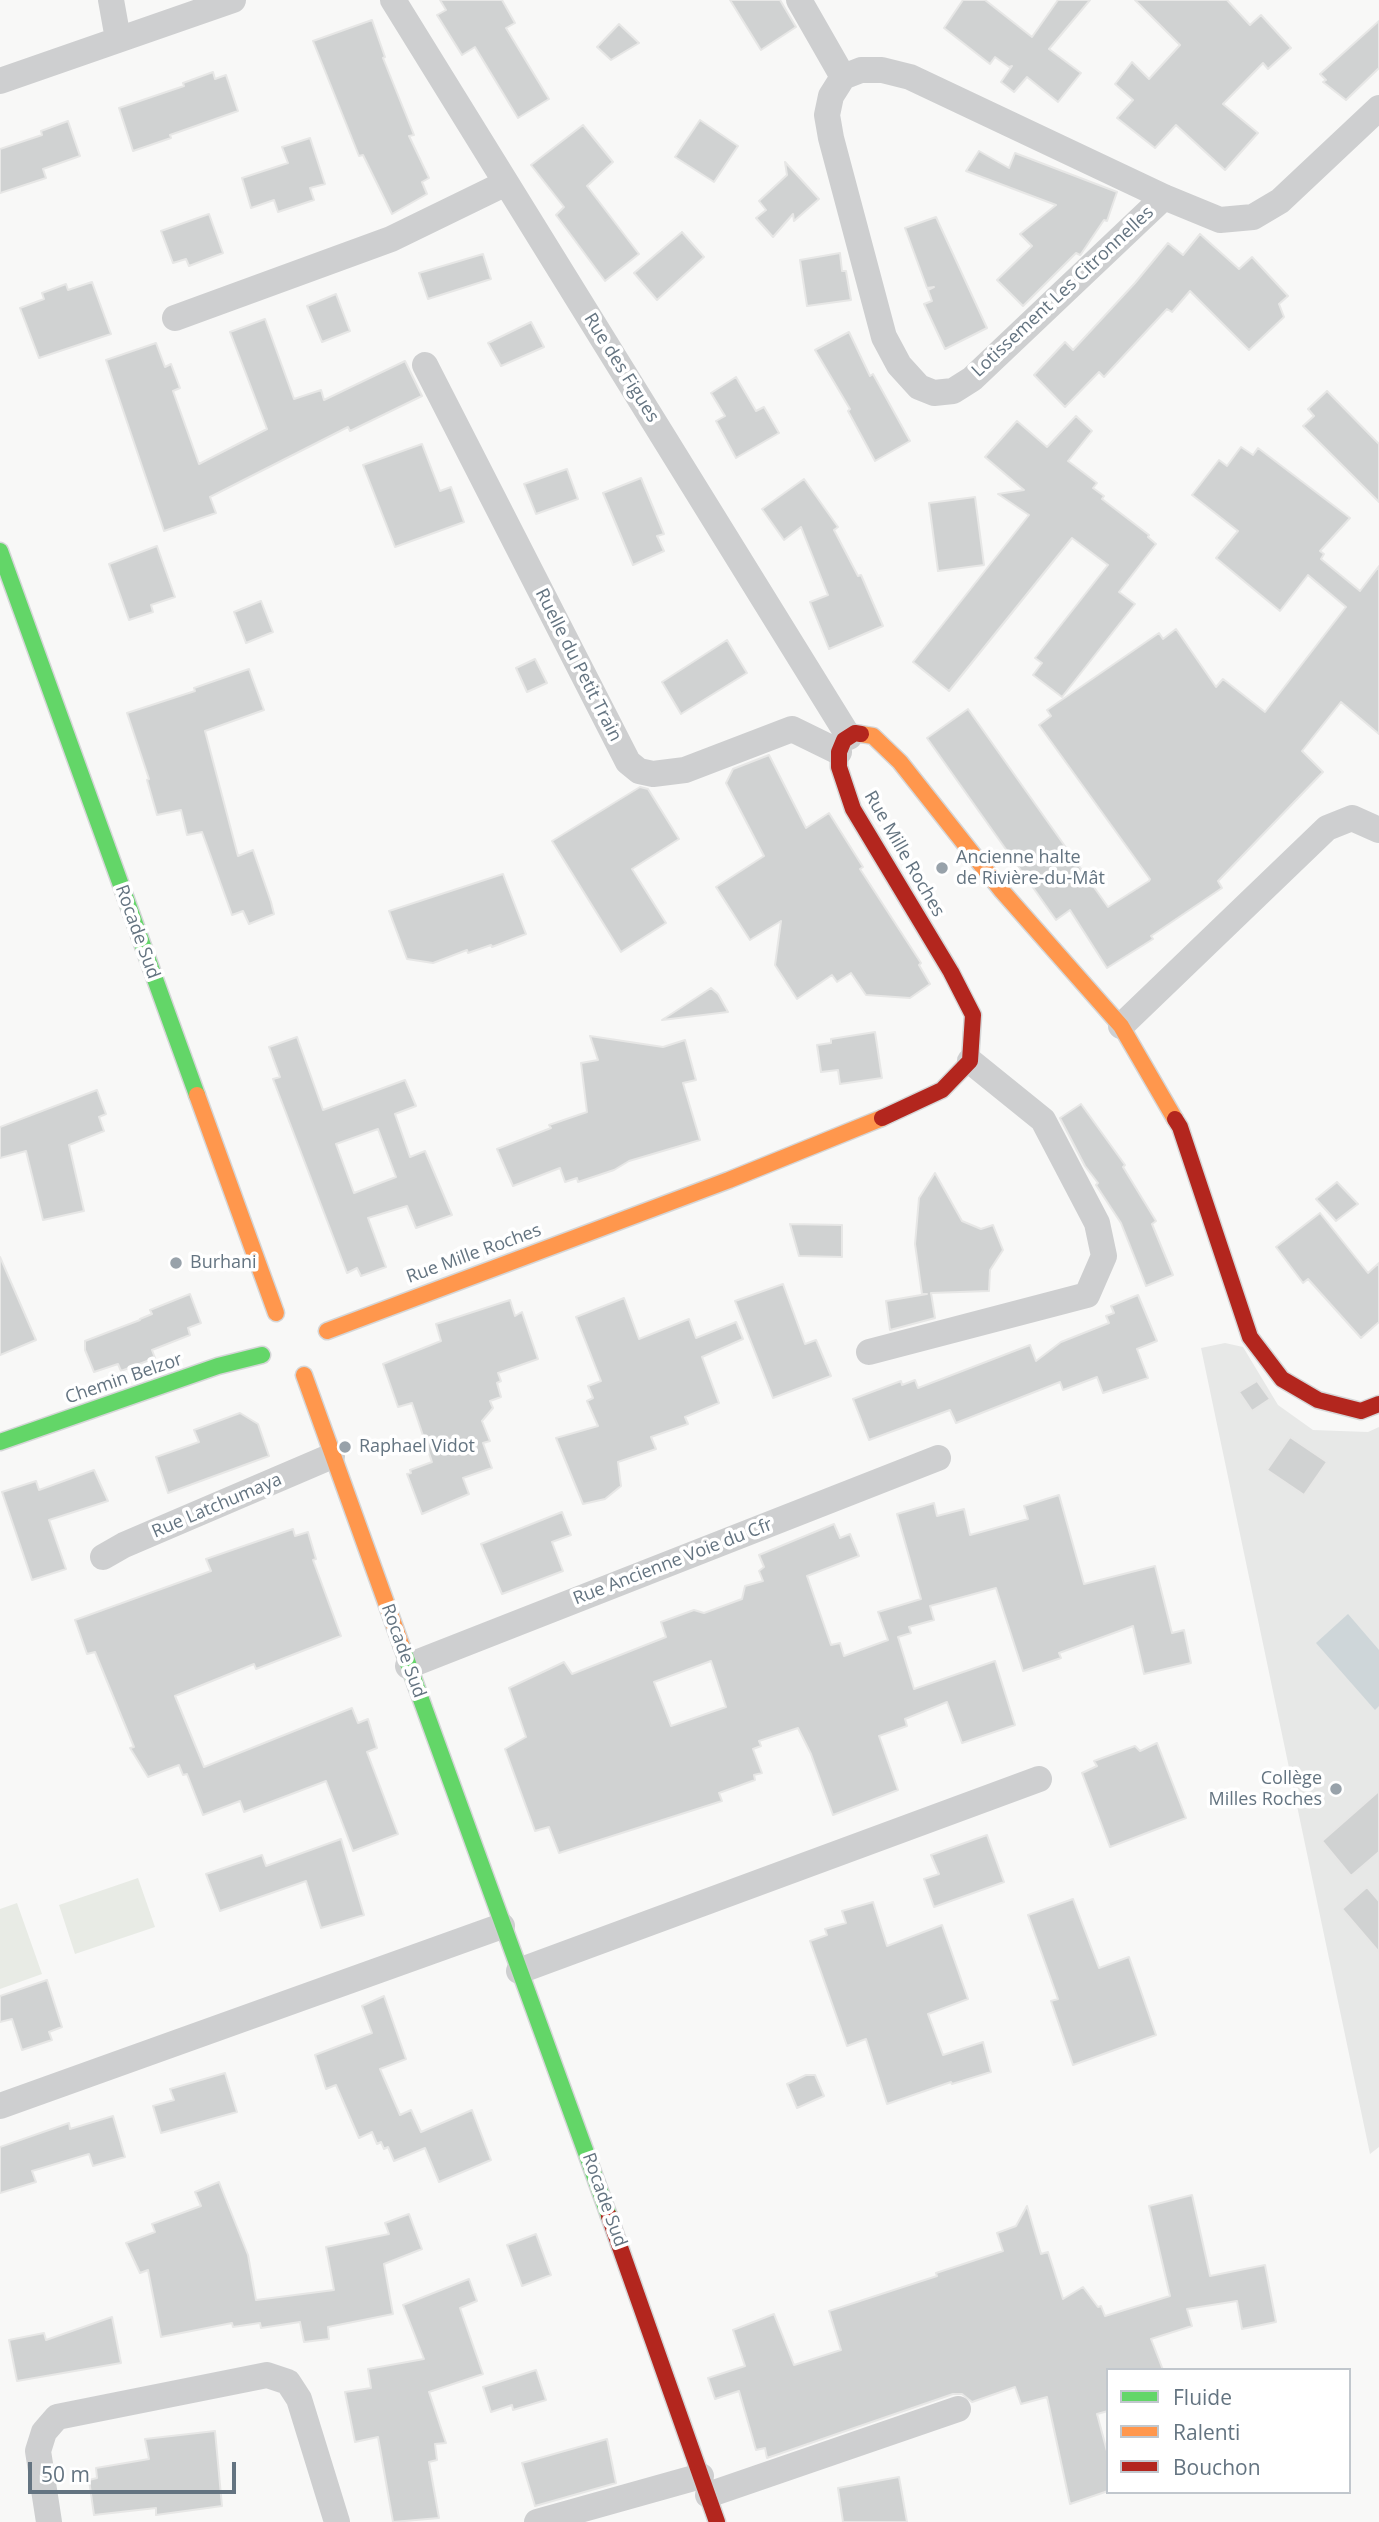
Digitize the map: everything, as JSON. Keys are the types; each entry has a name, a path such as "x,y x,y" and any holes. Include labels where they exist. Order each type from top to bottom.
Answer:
{"street":[{"path":"111,0 118,38"},
{"path":"0,81 233,0"},
{"name":"Rue des Figues","path":"393,0 844,744"},
{"path":"799,0 843,77"},
{"name":"Lotissement Les Citronnelles","path":"1164,197 972,379 953,391 934,393 919,387 899,365 884,337 831,138 827,115 831,96 843,77 861,70 882,70 910,77 1164,197 1220,220 1253,217 1280,201 1379,108"},
{"path":"175,318 391,239 506,183"},
{"name":"Ruelle du Petit Train","path":"425,365 628,762 639,771 653,774 685,771 792,729 844,744"},
{"name":"Rocade Sud","path":"0,551 276,1312"},
{"path":"844,744 855,733 873,736 900,762 1002,891 1121,1026 1180,1127 1250,1337 1282,1379 1318,1400 1361,1411 1379,1404"},
{"name":"Rue Mille Roches","path":"327,1331 729,1180 888,1115 942,1090 970,1061 973,1015 951,972 853,809 839,768 844,744"},
{"path":"1121,1026 1327,828 1352,818 1379,830"},
{"path":"869,1352 1087,1294 1104,1256 1097,1223 1042,1120 970,1061"},
{"path":"262,1355 261,1331 276,1312 296,1307"},
{"path":"315,1314 327,1331 327,1352"},
{"name":"Rocade Sud","path":"262,1355 279,1373 309,1373 332,1457 645,2314 717,2522"},
{"name":"Chemin Belzor","path":"0,1442 218,1366 262,1355"},
{"name":"Rue Latchumaya","path":"103,1557 124,1545 332,1457"},
{"name":"Rue Ancienne Voie du Cfr","path":"408,1666 938,1458"},
{"path":"520,1971 1039,1779"},
{"path":"0,2106 502,1926"},
{"path":"49,2522 38,2451 44,2432 57,2417 267,2375 288,2382 299,2399 337,2522"},
{"path":"537,2522 705,2486 958,2409"}],"shaded area":[{"name":"Collège Milles Roches","path":"1225,1343 1243,1347 1278,1405 1313,1430 1368,1432 1379,1427 1379,2147 1370,2154 1201,1348"},
{"path":"1348,1614 1379,1650 1379,1706 1375,1710 1316,1643"},
{"path":"138,1878 155,1927 75,1954 59,1905"},
{"path":"17,1903 42,1974 0,1989 0,1909"}],"building":[{"path":"440,0 502,0 515,23 506,28 549,99 518,118 475,47 462,55 437,15 446,10"},
{"path":"730,0 780,0 796,27 761,50"},
{"path":"963,0 985,0 1032,37 1058,0 1090,0 1049,49 1081,73 1058,102 1027,77 1014,92 1001,82 1012,66 1009,67 995,57 990,64 944,28"},
{"path":"1135,0 1227,0 1250,25 1261,15 1291,48 1268,69 1263,63 1223,104 1258,133 1225,170 1176,125 1155,148 1117,118 1133,100 1115,84 1132,62 1149,79 1180,45"},
{"path":"372,20 385,57 383,58 414,135 409,136 429,178 422,182 427,194 392,214 363,155 359,156 313,41"},
{"path":"1379,21 1379,68 1346,100 1323,82 1326,80 1320,74"},
{"path":"619,24 639,43 611,60 597,47"},
{"path":"213,72 215,79 226,75 238,111 133,151 119,108 184,86 183,83"},
{"path":"700,120 738,146 714,182 675,157"},
{"path":"68,121 80,156 43,169 46,178 0,193 0,149 42,135 41,131"},
{"path":"583,125 613,162 587,186 639,254 605,281 556,215 564,207 531,165"},
{"path":"310,138 325,184 310,188 314,200 278,212 274,200 251,208 242,178 288,163 282,147"},
{"path":"979,151 1009,168 1015,153 1117,192 1107,221 1104,220 1081,254 1076,253 1023,306 997,280 1032,246 1020,234 1056,205 966,171"},
{"path":"785,162 819,199 794,221 793,214 773,237 756,218 766,210 759,201 787,175"},
{"path":"209,214 223,253 189,266 186,259 173,263 161,231"},
{"path":"936,217 987,328 945,349 924,304 932,301 928,290 934,287 927,288 905,228"},
{"path":"682,232 704,257 657,300 634,273"},
{"path":"1200,234 1239,269 1252,257 1288,296 1279,304 1284,317 1249,350 1190,291 1172,312 1167,309 1104,377 1099,372 1065,407 1034,375 1065,342 1073,350 1168,243 1183,255"},
{"path":"840,253 842,271 846,271 851,300 807,306 800,260"},
{"path":"483,254 491,279 428,299 419,273"},
{"path":"92,282 111,334 39,358 20,308 44,299 42,293 66,284 68,290"},
{"path":"336,294 350,331 322,342 307,306"},
{"path":"265,319 294,399 321,390 324,400 405,361 422,396 350,431 348,427 210,497 216,513 164,531 106,360 156,343 165,367 171,364 180,388 173,391 199,464 267,429 230,332"},
{"path":"531,322 544,347 501,366 488,343"},
{"path":"849,332 870,376 873,374 910,441 875,461 848,411 850,409 815,350"},
{"path":"736,377 756,411 764,407 779,433 736,458 716,421 725,416 711,393"},
{"path":"1327,391 1379,444 1379,502 1303,426 1314,416 1308,409"},
{"path":"1076,416 1092,431 1068,461 1097,483 1093,488 1104,496 1102,499 1149,535 1156,544 1119,592 1135,604 1062,697 1033,675 1042,663 1035,658 1108,565 1072,538 949,691 913,662 1029,515 998,494 1024,490 985,457 1017,421 1047,447"},
{"path":"422,444 440,491 451,487 464,522 395,547 363,465"},
{"path":"1241,447 1253,455 1258,448 1350,518 1320,551 1324,554 1321,559 1360,591 1379,566 1379,734 1341,702 1302,751 1323,772 1218,881 1222,888 1151,936 1153,939 1107,968 1070,910 1056,920 927,738 968,709 1108,907 1149,881 1039,725 1051,716 1047,710 1159,633 1163,639 1176,629 1216,687 1223,679 1265,712 1346,607 1308,575 1280,611 1216,558 1238,531 1192,495 1219,460 1227,466"},
{"path":"567,469 578,499 536,514 524,484"},
{"path":"641,478 664,534 657,536 664,551 633,565 603,493"},
{"path":"804,479 838,527 834,530 858,576 861,575 883,626 829,649 810,602 828,595 801,527 784,540 762,509"},
{"path":"975,497 984,565 938,571 929,503"},
{"path":"157,546 175,597 151,605 153,612 129,620 109,564"},
{"path":"261,601 273,632 246,643 234,612"},
{"path":"727,640 747,673 681,714 662,682"},
{"path":"535,659 547,683 527,692 516,668"},
{"path":"249,669 264,710 205,731 238,856 253,850 274,914 249,924 243,911 232,915 202,832 187,835 181,810 157,815 147,780 149,779 127,713 195,691 194,688"},
{"path":"769,755 806,828 829,813 863,867 860,869 921,963 919,965 930,984 910,998 866,995 851,973 837,982 832,975 797,999 775,965 781,921 750,940 716,887 764,856 726,783 733,769"},
{"path":"640,787 648,789 679,839 632,869 666,923 621,952 552,841"},
{"path":"503,874 526,934 492,947 491,945 468,953 467,950 433,963 407,959 389,911"},
{"path":"711,988 718,994 728,1012 662,1020"},
{"path":"875,1032 882,1078 840,1084 838,1070 821,1072 817,1045 831,1043 831,1039"},
{"path":"590,1036 663,1047 685,1040 696,1080 683,1083 700,1140 629,1161 614,1170 578,1182 577,1178 565,1182 560,1168 513,1186 497,1149 551,1128 549,1125 587,1112 581,1063 598,1060"},
{"path":"297,1037 323,1110 405,1080 416,1106 395,1114 410,1157 425,1151 452,1215 416,1228 407,1206 368,1218 386,1267 361,1276 357,1268 347,1273 273,1079 280,1077 269,1047","holes":["378,1129 396,1177 354,1193 336,1144"]},
{"path":"97,1090 106,1114 99,1117 104,1131 69,1145 84,1211 43,1220 26,1151 0,1158 0,1127"},
{"path":"1081,1104 1125,1165 1123,1167 1156,1221 1152,1224 1173,1275 1146,1286 1121,1223 1096,1185 1098,1183 1085,1166 1060,1118"},
{"path":"935,1173 962,1221 981,1229 993,1225 1003,1250 990,1270 989,1291 931,1293 935,1318 890,1330 886,1301 927,1294 922,1294 915,1244 919,1198"},
{"path":"1337,1182 1358,1204 1336,1221 1316,1199"},
{"path":"1320,1213 1368,1273 1379,1263 1379,1322 1361,1338 1308,1279 1303,1283 1276,1247"},
{"path":"790,1224 842,1225 842,1257 799,1256"},
{"path":"0,1257 36,1340 0,1355"},
{"path":"783,1284 805,1344 816,1340 831,1376 773,1398 735,1301"},
{"path":"190,1294 201,1323 188,1328 190,1335 152,1350 155,1358 121,1371 118,1364 94,1372 85,1350 85,1341 140,1320 152,1314 150,1310"},
{"path":"1138,1295 1157,1341 1137,1349 1148,1378 1103,1393 1097,1377 1063,1390 1060,1382 956,1423 950,1410 869,1440 853,1399 901,1381 902,1385 915,1380 918,1388 1030,1345 1036,1361 1061,1342 1109,1323 1106,1316 1114,1313 1111,1306"},
{"path":"624,1298 639,1339 689,1319 696,1338 736,1322 743,1339 702,1357 719,1403 685,1417 688,1424 651,1437 656,1449 618,1462 621,1486 605,1499 583,1504 556,1438 598,1426 587,1401 593,1398 588,1386 601,1381 576,1317"},
{"path":"510,1300 515,1316 522,1312 538,1359 498,1373 501,1381 497,1383 501,1397 490,1401 493,1408 482,1421 490,1441 483,1443 492,1468 463,1478 469,1494 422,1514 407,1474 411,1473 410,1470 432,1462 412,1403 398,1407 383,1364 441,1341 436,1324"},
{"path":"1257,1381 1270,1399 1252,1411 1239,1392"},
{"path":"240,1413 258,1424 269,1456 168,1493 156,1457 199,1442 194,1430"},
{"path":"1290,1437 1327,1462 1304,1495 1267,1470"},
{"path":"94,1470 108,1501 49,1520 66,1569 32,1580 2,1492 36,1481 39,1490"},
{"path":"1059,1495 1084,1584 1155,1566 1172,1633 1184,1630 1191,1663 1144,1674 1133,1626 1059,1653 1061,1658 1023,1671 996,1588 930,1606 934,1620 909,1627 911,1633 898,1637 914,1689 995,1661 1015,1725 962,1743 947,1702 905,1719 907,1726 879,1736 898,1790 833,1815 811,1754 798,1728 759,1741 761,1746 753,1749 762,1773 754,1775 755,1780 719,1793 722,1801 559,1853 549,1827 535,1831 505,1749 526,1737 509,1688 564,1662 572,1674 666,1637 661,1622 694,1610 704,1613 742,1599 745,1586 763,1581 759,1571 764,1567 759,1555 834,1524 840,1538 850,1534 859,1556 807,1576 831,1645 840,1643 844,1656 888,1640 878,1612 921,1599 897,1514 934,1503 937,1516 964,1509 970,1535 1028,1519 1024,1506","holes":["711,1661 726,1707 671,1726 654,1682"]},
{"path":"562,1512 571,1535 552,1542 563,1571 502,1594 481,1544"},
{"path":"293,1529 295,1536 308,1532 316,1559 313,1560 341,1636 256,1669 254,1664 175,1696 204,1767 352,1708 358,1723 368,1719 377,1748 367,1752 398,1834 353,1851 326,1781 244,1812 240,1801 203,1815 187,1774 183,1775 179,1765 148,1777 130,1748 134,1747 95,1652 87,1654 75,1620 211,1571 206,1559"},
{"path":"1157,1743 1186,1818 1110,1847 1082,1773 1097,1766 1094,1761 1135,1746 1140,1751"},
{"path":"1379,1791 1379,1852 1351,1876 1322,1841"},
{"path":"987,1835 1004,1882 934,1907 924,1879 939,1874 931,1855"},
{"path":"341,1839 364,1915 321,1928 306,1881 220,1911 206,1874 262,1855 266,1866"},
{"path":"1367,1887 1379,1901 1379,1952 1342,1909"},
{"path":"1073,1899 1099,1968 1129,1957 1156,2035 1073,2065 1051,2001 1058,1999 1028,1915"},
{"path":"873,1902 887,1946 942,1925 968,1999 928,2014 943,2055 983,2042 991,2072 952,2084 951,2082 887,2104 866,2039 847,2046 810,1941 827,1935 825,1929 846,1923 842,1911"},
{"path":"47,1980 62,2027 49,2032 52,2040 22,2050 12,2019 0,2022 0,1996"},
{"path":"384,1996 406,2059 380,2069 400,2115 411,2110 421,2132 472,2110 491,2160 439,2182 425,2148 394,2161 388,2147 384,2149 381,2142 377,2144 372,2132 359,2138 336,2085 326,2089 315,2055 372,2033 362,2006"},
{"path":"225,2073 237,2112 161,2133 153,2106 174,2100 170,2089"},
{"path":"806,2075 815,2075 824,2096 797,2108 787,2084"},
{"path":"113,2116 125,2157 93,2166 89,2154 32,2171 36,2182 0,2193 0,2147 69,2123 70,2129"},
{"path":"219,2182 248,2255 256,2300 334,2290 326,2247 389,2234 385,2223 409,2214 422,2249 384,2264 393,2314 328,2327 329,2339 304,2342 300,2322 261,2328 260,2323 233,2327 232,2323 161,2337 148,2270 140,2273 126,2243 155,2232 152,2224 201,2206 195,2192"},
{"path":"1192,2195 1210,2276 1265,2265 1276,2322 1242,2329 1237,2301 1187,2309 1192,2326 1151,2339 1162,2368 1106,2368 1106,2412 1097,2414 1106,2448 1106,2492 1070,2504 1047,2397 1021,2404 1015,2387 972,2402 962,2394 953,2394 767,2458 765,2448 756,2450 739,2391 715,2399 708,2378 745,2366 733,2330 774,2314 794,2365 841,2350 829,2311 937,2276 936,2273 1003,2251 997,2233 1016,2226 1027,2206 1041,2254 1048,2252 1063,2299 1083,2287 1098,2307 1101,2306 1105,2316 1170,2296 1149,2206"},
{"path":"536,2234 551,2275 522,2286 507,2245"},
{"path":"469,2279 477,2301 460,2308 483,2374 429,2392 446,2443 435,2444 437,2460 429,2462 439,2518 393,2522 378,2437 355,2442 345,2392 371,2388 368,2369 424,2359 403,2305"},
{"path":"112,2317 121,2363 17,2381 9,2340 44,2333 46,2340"},
{"path":"536,2370 546,2400 513,2410 512,2405 491,2412 483,2387"},
{"path":"215,2431 222,2506 156,2515 156,2508 94,2515 89,2480 97,2478 96,2468 149,2459 145,2439"},
{"path":"607,2439 616,2483 535,2506 522,2463"},
{"path":"899,2477 907,2522 843,2522 838,2488"}],"traffic: fast":[{"path":"0,551 197,1095"},
{"path":"0,1442 218,1366 262,1355"},
{"path":"402,1647 609,2216"}],"traffic: slow":[{"path":"861,734 873,736 900,762 1002,891 1121,1026 1175,1119"},
{"path":"197,1095 276,1313"},
{"path":"327,1331 729,1180 882,1118"},
{"path":"304,1375 402,1647"}],"traffic: jam":[{"path":"861,734 855,733 844,740 839,752 839,767 853,809 951,972 973,1015 970,1061 942,1090 882,1118"},
{"path":"1175,1119 1180,1127 1250,1337 1282,1379 1318,1400 1361,1411 1379,1404"},
{"path":"609,2216 717,2522"}],"place":[{"name":"Ancienne halte de Rivière-du-Mât","path":"942,868"},
{"name":"Burhani","path":"176,1263"},
{"name":"Raphael Vidot","path":"345,1447"},
{"name":"Collège Milles Roches","path":"1336,1789"}]}
